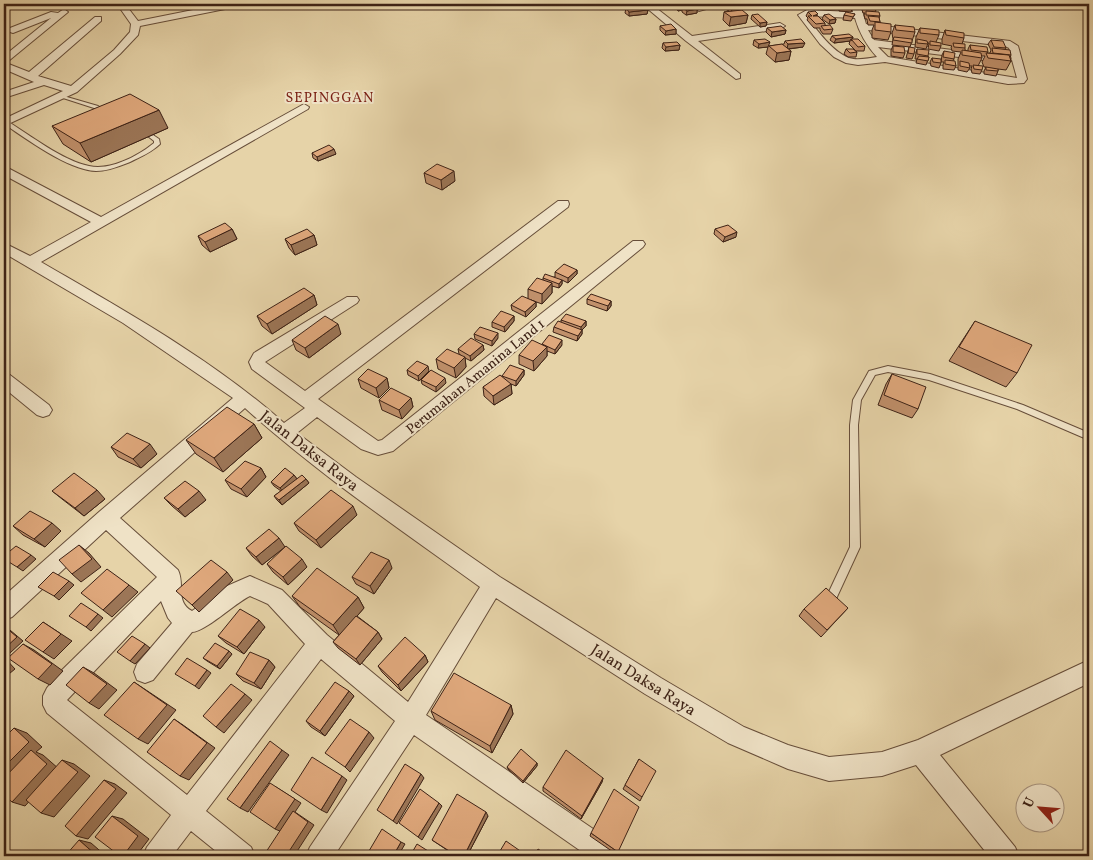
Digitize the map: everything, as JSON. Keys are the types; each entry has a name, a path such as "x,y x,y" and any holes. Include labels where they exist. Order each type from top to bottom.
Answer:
{"street":[{"path":"11,4 20,4"},
{"path":"121,5 136,4"},
{"path":"136,24 234,4"},
{"path":"646,4 736,76"},
{"path":"856,4 858,30 885,59"},
{"path":"121,5 136,24"},
{"path":"858,15 839,18 820,8 802,15 813,30 844,60 856,62 885,59 987,78 1020,81 1022,79 1012,46 1007,43 858,30"},
{"path":"8,28 64,12 33,38 5,66 44,82 73,90"},
{"path":"30,77 98,19"},
{"path":"4,122 73,90 117,52 134,33 136,24"},
{"path":"689,39 780,26"},
{"path":"8,28 33,38"},
{"path":"872,46 1017,62"},
{"path":"4,95 44,82"},
{"path":"31,262 304,107"},
{"path":"4,170 101,222"},
{"path":"284,434 312,403 563,204"},
{"name":"Perumahan Amanina Land 1","path":"352,300 260,357 257,362 258,365 367,444 378,448 386,446 638,244"},
{"name":"Jalan Daksa Raya","path":"4,247 128,319 245,398 284,434 493,584 653,686 736,735 788,757 829,769 882,764 921,751 1089,671"},
{"path":"4,379 43,410"},
{"path":"4,610 106,518 245,398"},
{"path":"106,518 171,577"},
{"path":"171,577 169,600 175,612 187,621 194,622 236,590 250,586 275,597 319,643 411,719 596,846 605,856"},
{"path":"171,577 70,678 55,696 55,705 242,856"},
{"path":"318,856 411,719 493,584"},
{"path":"145,672 187,621"},
{"path":"156,856 319,643"},
{"path":"921,751 1006,856"}],"lane":[{"path":"62,96 96,107 113,116"},
{"path":"4,122 68,161 90,169 110,167 152,148 157,144 157,140 151,136"},
{"path":"832,596 855,547 857,516 854,425 858,400 872,374 888,369 930,377 1020,407 1089,437"}],"building":[{"path":"676,4 687,4 688,5 679,6"},
{"path":"733,4 739,8 732,9 726,5"},
{"path":"865,4 877,4 878,6 875,6 876,9 865,9"},
{"path":"644,6 648,10 629,12 626,8"},
{"path":"693,6 697,9 687,11 683,8"},
{"path":"742,10 748,15 731,17 724,12"},
{"path":"815,11 818,14 813,16 818,16 825,23 816,24 808,16 812,16 808,12"},
{"path":"866,11 879,12 880,16 866,15"},
{"path":"846,12 855,14 853,17 844,15"},
{"path":"758,14 767,22 760,23 752,15"},
{"path":"829,14 836,19 830,20 824,15"},
{"path":"868,16 879,17 880,22 870,21"},
{"path":"875,22 891,24 891,32 875,30"},
{"path":"671,24 676,29 666,31 660,26"},
{"path":"830,25 833,29 824,30 821,26"},
{"path":"895,25 914,27 915,32 896,30"},
{"path":"781,26 786,30 772,32 767,28"},
{"path":"920,28 939,30 939,35 920,33"},
{"path":"945,30 964,33 964,38 946,35"},
{"path":"849,34 853,37 836,39 832,36"},
{"path":"894,37 912,39 912,43 893,40"},
{"path":"765,39 770,42 759,44 754,40"},
{"path":"801,39 805,43 788,44 785,41"},
{"path":"851,39 858,39 865,46 858,47"},
{"path":"917,39 927,41 928,44 917,43"},
{"path":"991,40 1003,41 1006,48 994,47"},
{"path":"930,41 941,43 941,46 930,45"},
{"path":"677,42 680,45 666,47 663,43"},
{"path":"953,43 965,44 965,48 954,47"},
{"path":"782,44 791,51 777,53 769,46"},
{"path":"970,45 987,47 988,52 971,50"},
{"path":"893,46 904,47 905,53 893,52"},
{"path":"909,47 915,48 914,54 908,53"},
{"path":"992,48 1010,50 1011,55 993,53"},
{"path":"846,49 853,49 857,52 850,53"},
{"path":"917,49 929,50 928,56 917,54"},
{"path":"962,50 981,53 982,58 962,55"},
{"path":"944,51 955,53 954,59 943,57"},
{"path":"986,53 1009,55 1011,61 988,58"},
{"path":"919,56 929,57 928,61 917,59"},
{"path":"932,58 941,59 941,63 933,62"},
{"path":"945,60 955,61 956,66 945,64"},
{"path":"960,61 969,63 970,68 960,66"},
{"path":"973,65 983,66 982,70 974,69"},
{"path":"986,67 998,69 998,71 986,70"},
{"path":"130,94 159,110 80,143 52,126"},
{"path":"329,145 334,149 317,157 312,153"},
{"path":"437,164 454,171 441,180 424,173"},
{"path":"225,223 232,229 205,242 198,236"},
{"path":"728,225 737,232 725,237 715,229"},
{"path":"307,229 314,235 291,245 285,239"},
{"path":"564,264 577,270 568,278 555,272"},
{"path":"545,274 562,280 559,284 543,278"},
{"path":"537,278 552,283 542,294 528,289"},
{"path":"304,288 314,295 267,324 257,316"},
{"path":"591,294 611,301 608,306 587,299"},
{"path":"522,296 536,302 525,312 511,305"},
{"path":"501,311 514,316 504,327 492,322"},
{"path":"566,314 586,321 581,327 561,320"},
{"path":"325,316 338,324 305,348 292,340"},
{"path":"558,321 582,330 578,336 554,327"},
{"path":"975,321 1032,345 1017,373 959,347"},
{"path":"480,327 498,333 492,341 474,334"},
{"path":"549,335 562,340 555,350 542,344"},
{"path":"471,338 483,345 470,356 458,349"},
{"path":"532,340 547,347 533,361 519,355"},
{"path":"447,349 465,357 454,368 436,359"},
{"path":"417,361 428,366 418,376 407,370"},
{"path":"510,365 524,370 516,381 502,376"},
{"path":"368,369 387,378 376,388 358,379"},
{"path":"431,370 445,378 436,387 421,380"},
{"path":"892,374 926,387 918,409 884,395"},
{"path":"500,375 511,384 493,396 483,387"},
{"path":"391,388 411,398 399,410 379,400"},
{"path":"227,407 254,424 214,458 186,440"},
{"path":"127,433 150,444 133,459 111,447"},
{"path":"245,461 261,468 241,489 225,480"},
{"path":"285,468 294,475 280,488 271,482"},
{"path":"74,473 97,490 75,508 52,491"},
{"path":"302,475 306,479 279,500 274,496"},
{"path":"185,481 199,491 178,509 164,498"},
{"path":"331,490 353,506 316,540 294,523"},
{"path":"30,511 52,523 34,539 13,526"},
{"path":"269,529 279,538 256,557 246,548"},
{"path":"79,545 92,559 72,574 59,560"},
{"path":"16,546 31,555 17,567 4,559 4,556"},
{"path":"286,546 302,559 283,577 267,564"},
{"path":"371,552 389,560 370,586 352,577"},
{"path":"211,560 227,572 192,605 176,591"},
{"path":"317,568 358,597 333,625 292,596"},
{"path":"107,569 129,585 103,610 81,593"},
{"path":"53,572 69,581 54,596 38,587"},
{"path":"826,588 848,608 827,630 804,609"},
{"path":"81,603 98,614 86,627 69,616"},
{"path":"240,609 259,620 237,647 218,636"},
{"path":"356,616 378,632 356,659 333,642"},
{"path":"43,622 61,634 43,652 25,640"},
{"path":"4,626 17,637 4,649"},
{"path":"132,636 145,644 130,661 117,652"},
{"path":"405,637 425,655 398,685 378,666"},
{"path":"215,643 229,651 217,666 203,658"},
{"path":"23,644 52,664 38,679 8,658"},
{"path":"250,652 269,660 254,683 236,674"},
{"path":"187,658 207,670 195,686 175,674"},
{"path":"83,667 107,684 89,703 66,685"},
{"path":"454,673 511,705 490,746 431,711"},
{"path":"134,682 167,705 138,739 104,715"},
{"path":"335,682 349,691 320,731 306,721"},
{"path":"231,684 245,694 216,727 203,716"},
{"path":"174,719 207,743 180,776 147,752"},
{"path":"350,719 369,732 345,767 325,753"},
{"path":"14,728 29,742 4,767 4,738"},
{"path":"270,741 282,750 240,808 227,799"},
{"path":"521,749 537,763 523,781 507,767"},
{"path":"31,750 47,764 12,802 4,795 4,778"},
{"path":"566,750 603,778 582,816 543,787"},
{"path":"312,757 342,776 321,810 291,790"},
{"path":"639,759 656,771 642,797 625,785"},
{"path":"62,760 78,772 41,813 26,800"},
{"path":"405,764 421,774 393,821 377,810"},
{"path":"104,780 116,789 76,836 65,826"},
{"path":"270,783 295,799 275,829 250,812"},
{"path":"420,789 439,803 418,837 399,823"},
{"path":"614,789 639,807 618,852 591,833"},
{"path":"457,794 486,812 464,856 457,856 432,840"},
{"path":"293,811 308,822 286,856 264,855"},
{"path":"112,816 138,836 123,856 120,856 95,837"},
{"path":"382,829 401,842 393,856 366,856"},
{"path":"79,840 97,856 65,856"},
{"path":"506,841 526,855 497,856"},
{"path":"417,844 436,856 410,856"},
{"path":"538,849 549,856 534,856"}],"district":[{"name":"SEPINGGAN","path":"330,97"}]}
